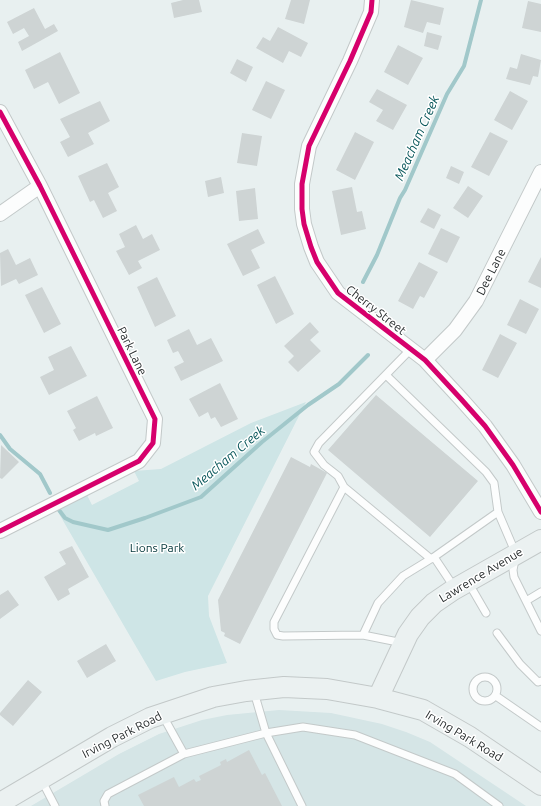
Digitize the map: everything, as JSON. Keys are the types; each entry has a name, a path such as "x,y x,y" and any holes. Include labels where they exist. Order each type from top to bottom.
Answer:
{"main road":[{"name":"Lawrence Avenue","path":"378,698 403,643 420,617 434,603 461,585 541,540"},
{"name":"Irving Park Road","path":"3,803 112,737 161,714 199,700 254,690 284,687 327,689 378,698 423,710 470,737 541,785"}],"street":[{"name":"Cherry Street","path":"372,0 371,12 350,61 309,146 302,184 303,217 310,247 317,262 338,293 410,350 425,360 485,426 513,466 541,512"},
{"name":"Park Lane","path":"0,112 40,186 155,419 153,443 139,461 0,531"},
{"name":"Dee Lane","path":"425,360 455,330 476,301 541,172"},
{"path":"0,214 40,186"}],"lane":[{"path":"410,350 319,443 314,452 324,465 338,476 344,487 433,558 461,585 486,613"},
{"path":"386,375 486,472 494,483 498,512 516,554 513,570 514,577 541,631"},
{"path":"344,487 274,622 274,629 277,635 283,636 363,635 403,643"},
{"path":"363,635 378,603 403,576 433,558 498,512"},
{"path":"526,601 541,592"},
{"path":"497,633 520,664 538,682 541,681"},
{"path":"254,690 266,732 302,806"},
{"path":"496,696 541,727"},
{"path":"161,714 184,754"},
{"path":"105,806 104,801 108,794 184,754 266,732 303,727 355,735 455,774 499,806"},
{"path":"41,779 55,806"}],"shaded area":[{"path":"279,710 331,713 382,724 406,732 430,742 526,806 31,806 119,754 159,734 202,720 227,715"}],"green space":[{"name":"Lions Park","path":"306,402 208,596 209,616 227,663 185,672 156,681 58,512 55,503 84,489 92,505 139,481 134,471 161,469 251,423"}],"building":[{"path":"183,0 199,0 202,12 174,18 171,3"},
{"path":"291,0 310,0 304,24 285,19"},
{"path":"411,0 444,8 440,25 427,22 423,33 404,27"},
{"path":"528,1 541,4 541,32 522,28"},
{"path":"34,8 45,29 54,24 58,31 22,51 18,42 29,36 24,28 13,34 7,22"},
{"path":"278,27 308,43 301,57 289,51 283,63 256,48 263,37 270,41"},
{"path":"427,32 442,36 438,50 424,46"},
{"path":"398,45 423,58 408,85 384,72"},
{"path":"60,52 80,93 59,104 48,82 34,89 25,70"},
{"path":"521,54 541,60 538,77 533,76 530,85 506,79 510,67 517,69"},
{"path":"237,59 253,67 246,82 230,73"},
{"path":"266,81 285,90 271,119 252,110"},
{"path":"377,89 407,105 393,130 376,121 383,110 369,102"},
{"path":"510,91 528,101 512,130 494,120"},
{"path":"100,101 110,121 88,133 94,144 68,157 60,142 70,137 60,119"},
{"path":"355,132 374,142 355,180 336,170"},
{"path":"490,132 508,141 489,176 471,167"},
{"path":"242,133 262,136 257,166 237,163"},
{"path":"107,163 119,187 108,193 117,211 103,218 94,200 90,202 78,176"},
{"path":"451,166 464,172 459,184 446,178"},
{"path":"221,177 224,193 208,197 205,181"},
{"path":"468,186 483,196 468,218 453,208"},
{"path":"352,187 357,212 362,211 366,229 341,235 332,191"},
{"path":"255,188 258,219 239,221 236,191"},
{"path":"428,208 441,215 434,229 420,222"},
{"path":"136,225 143,239 152,234 160,250 138,261 142,268 129,275 116,251 125,247 119,234"},
{"path":"441,228 460,237 447,263 428,254"},
{"path":"258,229 265,243 251,250 260,268 243,276 227,244"},
{"path":"8,249 16,265 30,258 38,275 19,284 16,279 1,286 0,253"},
{"path":"541,257 541,288 528,282"},
{"path":"419,262 438,272 424,298 420,296 413,309 398,301"},
{"path":"275,276 294,314 276,324 257,285"},
{"path":"157,277 176,316 155,327 137,287"},
{"path":"42,287 61,324 44,333 25,295"},
{"path":"520,299 539,309 526,334 507,325"},
{"path":"310,322 319,332 310,340 321,351 298,372 288,362 294,356 284,346"},
{"path":"189,329 197,345 211,338 223,361 181,381 174,367 184,362 178,351 173,353 167,340"},
{"path":"500,334 517,343 498,378 482,370"},
{"path":"71,346 87,376 49,395 40,377 54,370 48,357"},
{"path":"220,383 238,419 221,427 215,417 211,419 208,412 199,417 189,399"},
{"path":"376,395 478,481 430,537 328,450"},
{"path":"97,396 113,428 96,436 95,433 79,441 73,430 76,428 67,411"},
{"path":"1,445 19,462 2,479 0,478"},
{"path":"291,457 310,467 311,464 327,473 240,644 224,636 225,633 221,631 218,600"},
{"path":"72,546 89,577 68,589 70,594 58,601 44,577 66,564 59,552"},
{"path":"8,590 19,605 0,619 0,595"},
{"path":"106,644 116,661 87,678 77,661"},
{"path":"28,680 42,692 13,726 0,715 0,713"},
{"path":"249,750 262,775 265,773 282,806 144,806 138,795 174,777 179,787 194,779 196,782 201,780 199,776 221,765 220,762 226,759 227,762"}],"waterway":[{"name":"Meacham Creek","path":"363,282 377,255 400,198 405,190 447,94 464,66 481,0"},
{"name":"Meacham Creek","path":"59,510 65,518 73,522 108,530 201,497 262,442 308,405 339,384 368,355"},
{"name":"Meacham Creek","path":"0,435 10,449 40,474 50,493"}],"cycle path":[{"path":"372,0 371,12 350,61 309,146 302,184 302,209 304,224 311,247 317,262 338,293 425,360 485,426 513,465 541,512"},
{"path":"0,112 40,186 155,419 153,443 139,461 0,531"}]}
